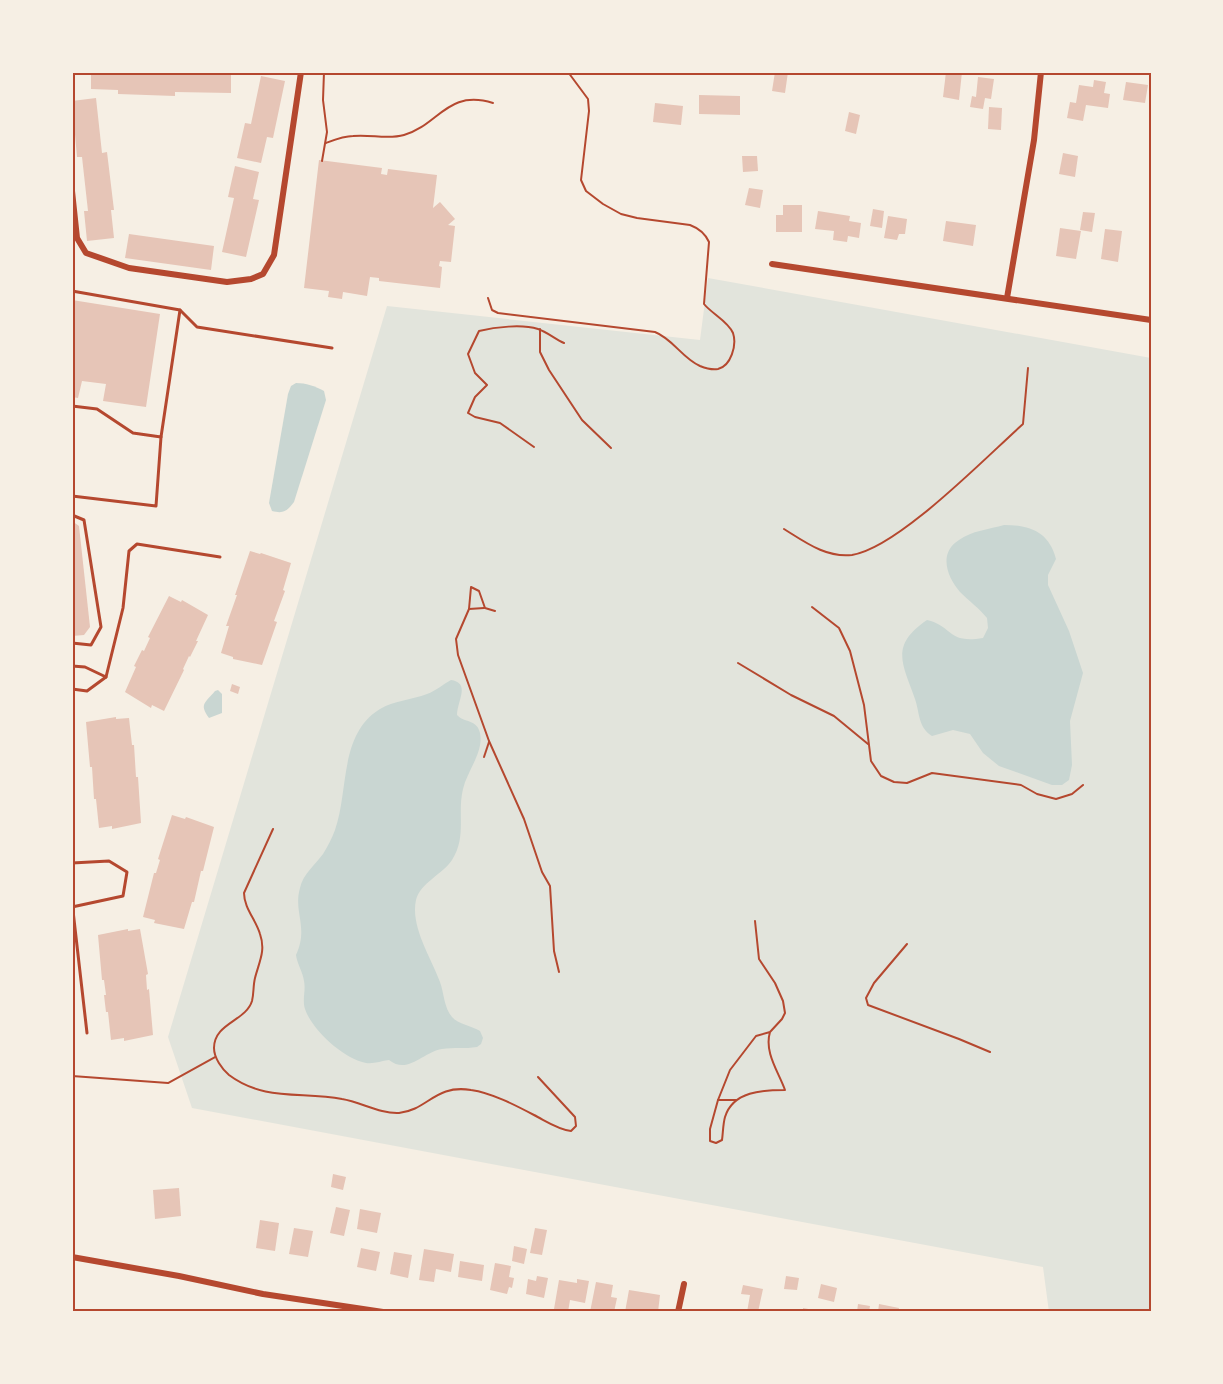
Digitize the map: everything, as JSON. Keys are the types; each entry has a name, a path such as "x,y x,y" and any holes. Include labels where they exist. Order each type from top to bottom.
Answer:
{"street":[{"path":"72,191 77,238 86,253 129,268 227,282 251,279 262,274 274,255 301,72"},
{"path":"1007,298 1034,140 1041,72"},
{"path":"772,264 1151,320"},
{"path":"72,1257 263,1294 383,1312"},
{"path":"678,1312 684,1284"}],"lane":[{"path":"72,291 180,310 197,327 332,348"},
{"path":"72,496 156,506 162,437 180,310"},
{"path":"72,406 97,409 133,433 162,437"},
{"path":"72,515 84,520 101,627 91,645 72,643"},
{"path":"72,689 87,691 106,677 123,608 129,551 138,544 220,556"},
{"path":"72,666 85,667 106,677"},
{"path":"72,863 109,861 127,872 123,896 72,907"},
{"path":"72,902 87,1033"}],"path":[{"path":"322,160 326,142 326,115 322,100 324,72"},
{"path":"488,298 492,310 498,313 655,332 667,339 687,359 709,369 719,369 727,364 733,353 735,341 733,332 704,304 709,242 706,236 698,228 690,225 636,218 621,213 603,204 586,191 581,180 589,111 588,99 568,72"},
{"path":"326,142 352,136 390,138 406,135 417,130 445,108 461,102 476,100 493,103"},
{"path":"534,447 500,423 475,417 468,412 475,397 487,385 475,373 468,354 479,331 498,327 527,326 564,343"},
{"path":"540,330 540,352 549,370 582,420 611,448"},
{"path":"784,530 817,550 833,554 851,555 872,549 889,538 929,509 1023,424 1028,368"},
{"path":"485,608 479,591 471,587 469,609 456,639 457,647 463,672 489,741 524,819 542,872 550,886 554,951 559,972"},
{"path":"812,606 839,628 850,651 862,696 871,761 880,776 894,782 907,783 932,773 1021,785 1037,794 1056,799 1072,794 1083,785"},
{"path":"469,609 495,610"},
{"path":"738,663 791,695 834,716 868,744"},
{"path":"484,757 489,741"},
{"path":"273,829 244,893 244,900 260,933 263,944 262,955 251,1004 219,1033 214,1048 215,1057 223,1070 239,1083 261,1091 284,1096 342,1098 385,1112 396,1113 413,1108 441,1092 454,1089 472,1090 513,1105 560,1129 571,1131 576,1126 576,1118 538,1077"},
{"path":"718,1100 736,1100 761,1090 785,1090 769,1052 768,1040 770,1032 785,1013 783,1001 775,983 759,959 755,921"},
{"path":"907,944 874,983 866,998 868,1005 990,1052"},
{"path":"736,1100 725,1117 722,1140 716,1143 710,1141 710,1129 718,1100 730,1070 756,1036 770,1032"},
{"path":"72,1076 168,1083 215,1057"}],"shaded area":[{"path":"708,278 1151,358 1151,1312 1049,1312 1043,1267 192,1108 168,1037 387,306 700,340"},
{"path":"296,383 310,385 324,391 326,400 294,502 285,511 276,512 272,511 269,503 288,394 291,386"},
{"path":"1004,525 1030,529 1049,542 1056,559 1048,575 1048,585 1069,631 1083,673 1070,721 1072,765 1069,780 1062,785 1052,785 999,766 983,753 970,734 953,730 932,736 924,729 906,676 902,656 903,647 915,629 927,620 942,626 956,637 983,638 988,628 987,618 955,586 948,572 948,552 952,545 964,537"},
{"path":"451,680 457,682 462,689 457,715 476,725 480,733 480,747 465,782 461,798 457,851 448,865 418,894 415,910 419,932 440,982 449,1013 458,1021 480,1031 483,1038 477,1047 442,1049 409,1064 396,1064 389,1060 366,1063 339,1050 314,1026 305,1009 304,981 296,955 301,936 298,897 304,878 323,854 334,833 351,748 367,720 386,706 430,693"},
{"path":"218,690 222,694 222,713 209,718 204,710 204,704"}],"building":[{"path":"91,72 231,72 231,93 175,92 175,96 118,94 118,90 91,89"},
{"path":"775,72 788,72 785,93 772,91"},
{"path":"946,72 962,72 959,100 943,97"},
{"path":"261,76 285,81 273,138 267,137 261,163 237,158 245,123 251,124"},
{"path":"978,77 994,79 991,99 985,98 983,109 970,107 972,96 976,97"},
{"path":"1094,80 1106,82 1104,93 1110,94 1108,108 1086,105 1083,121 1067,118 1070,102 1076,103 1079,85 1093,87"},
{"path":"1126,82 1148,85 1145,103 1123,100"},
{"path":"699,95 740,96 740,115 699,114"},
{"path":"96,98 102,153 107,152 114,210 111,210 114,238 87,241 84,211 88,211 82,157 77,157 72,101"},
{"path":"655,103 683,106 681,125 653,122"},
{"path":"989,107 1002,108 1001,130 988,129"},
{"path":"849,112 860,115 856,134 845,131"},
{"path":"1063,153 1078,156 1075,177 1059,174"},
{"path":"742,156 757,156 758,171 743,172"},
{"path":"319,160 382,168 381,174 387,175 388,169 437,175 433,208 440,202 455,219 448,225 455,226 451,262 440,261 439,266 442,267 440,288 379,281 379,278 370,277 367,296 343,292 342,299 328,297 329,291 304,288"},
{"path":"235,166 259,172 253,199 259,200 246,257 222,252 234,198 228,197"},
{"path":"749,188 763,190 760,208 745,205"},
{"path":"783,205 802,205 802,232 776,232 776,215 783,215"},
{"path":"873,209 884,211 882,228 870,226"},
{"path":"818,211 850,216 849,221 861,223 859,238 848,236 847,242 833,240 834,231 815,229"},
{"path":"1083,212 1095,213 1092,232 1080,230"},
{"path":"888,216 907,219 905,234 899,234 897,240 884,238"},
{"path":"946,221 976,225 973,246 943,241"},
{"path":"1060,228 1081,231 1076,259 1056,256"},
{"path":"1105,229 1122,231 1118,262 1101,259"},
{"path":"129,234 214,246 211,270 125,258"},
{"path":"72,300 160,314 146,407 103,401 106,384 82,381 78,398 72,397"},
{"path":"72,521 79,526 90,627 84,635 72,636"},
{"path":"250,551 291,563 283,590 285,591 274,621 277,622 262,665 233,659 221,653 229,626 226,626"},
{"path":"169,596 181,602 182,600 208,615 164,711 152,705 151,708 125,692 136,667 134,666 142,650 144,651 150,638 148,637"},
{"path":"232,684 240,687 238,694 230,691"},
{"path":"116,717 116,719 129,718 136,777 138,777 141,823 112,829 112,826 99,828 86,722"},
{"path":"172,815 185,819 186,817 214,827 194,902 192,902 184,929 154,923 155,920 143,917"},
{"path":"128,929 128,931 140,929 148,974 146,975 147,990 149,989 153,1035 124,1041 124,1038 111,1040 98,935"},
{"path":"333,1174 346,1177 343,1190 331,1187"},
{"path":"179,1188 181,1216 155,1219 153,1190"},
{"path":"336,1207 350,1210 344,1236 330,1233"},
{"path":"360,1209 381,1213 377,1233 357,1229"},
{"path":"260,1220 279,1223 275,1251 256,1248"},
{"path":"294,1228 313,1231 308,1257 289,1254"},
{"path":"535,1228 547,1230 542,1255 530,1253"},
{"path":"514,1246 527,1249 524,1264 512,1261"},
{"path":"361,1248 380,1252 376,1271 357,1267"},
{"path":"424,1249 454,1254 451,1272 436,1269 434,1282 419,1280"},
{"path":"394,1252 412,1255 408,1278 390,1274"},
{"path":"460,1261 484,1265 482,1281 458,1277"},
{"path":"495,1263 511,1266 509,1277 514,1278 512,1288 509,1287 507,1294 490,1290"},
{"path":"537,1276 548,1278 544,1298 526,1294 528,1279 536,1281"},
{"path":"786,1276 799,1278 797,1290 784,1289"},
{"path":"577,1279 589,1281 585,1303 570,1300 568,1312 554,1309 559,1280 577,1283"},
{"path":"596,1282 613,1285 611,1297 617,1298 614,1312 590,1312"},
{"path":"821,1284 837,1288 834,1302 818,1298"},
{"path":"743,1285 763,1289 758,1312 747,1312 750,1295 741,1294"},
{"path":"629,1290 660,1295 658,1312 625,1312"},
{"path":"858,1304 870,1306 869,1312 857,1312"},
{"path":"879,1304 899,1308 898,1312 878,1312"},
{"path":"803,1308 819,1311 819,1312 803,1312"}]}
